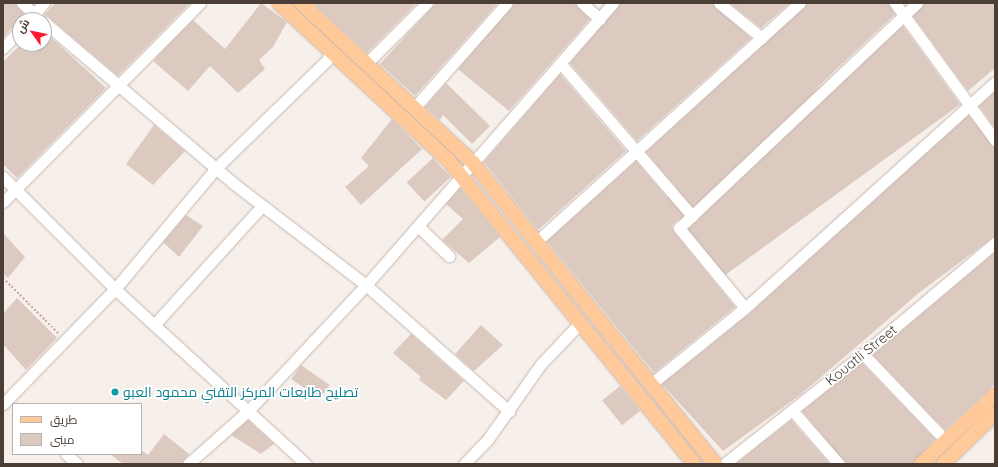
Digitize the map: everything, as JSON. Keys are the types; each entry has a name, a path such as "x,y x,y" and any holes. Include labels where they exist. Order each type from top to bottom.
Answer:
{"main road":[{"path":"280,3 462,176 579,324 694,464"},
{"path":"301,3 474,164 715,464"},
{"path":"921,464 995,395"},
{"path":"943,464 995,414"}],"street":[{"path":"22,3 30,12"},
{"path":"39,12 44,3"},
{"path":"3,202 120,86 200,3"},
{"path":"366,64 427,3"},
{"path":"414,108 507,3"},
{"path":"582,3 600,18"},
{"path":"188,464 248,411 366,285 419,227 613,3"},
{"path":"719,3 762,38"},
{"path":"536,242 800,3"},
{"path":"894,3 904,14 967,106 995,140"},
{"path":"745,308 679,228 917,3"},
{"path":"52,29 262,206 366,285 509,411"},
{"path":"3,48 12,38"},
{"path":"6,403 64,340 116,289 216,168 327,60 331,50"},
{"path":"561,64 636,153 692,216"},
{"path":"651,384 745,308 995,82"},
{"path":"3,177 154,325 306,464"},
{"path":"154,325 262,206"},
{"path":"419,227 449,256"},
{"name":"Kouatli Street","path":"724,464 863,354 995,243"},
{"path":"464,464 509,411 541,364 579,324"},
{"path":"863,354 946,441"},
{"path":"792,410 839,464"},
{"path":"67,455 77,464"}],"path":[{"path":"3,278 64,340"}],"building":[{"path":"3,3 15,3 22,12 12,12 12,28 3,38"},
{"path":"55,3 190,3 118,76 52,20 52,12 47,12"},
{"path":"261,3 287,22 273,47 259,60 265,69 238,93 210,66 188,91 153,61 193,20 225,49"},
{"path":"313,3 417,3 367,53"},
{"path":"436,3 498,3 415,96 380,64"},
{"path":"514,3 575,3 590,19 509,111 458,69"},
{"path":"620,3 712,3 751,38 637,141 570,63"},
{"path":"730,3 790,3 761,28"},
{"path":"807,3 888,3 895,14 692,206 646,152"},
{"path":"924,3 995,3 995,68 968,91 913,16"},
{"path":"903,26 960,104 721,278 664,199"},
{"path":"52,38 106,88 17,178 3,164 3,62 13,52 52,52"},
{"path":"560,74 626,151 538,230 484,162"},
{"path":"446,83 490,126 472,144 443,115 440,120 425,107"},
{"path":"995,91 995,128 979,106"},
{"path":"968,115 995,147 995,236 920,292 800,395 723,451 662,384 750,313"},
{"path":"392,119 422,149 361,205 345,187 369,166 361,158"},
{"path":"154,125 185,151 153,185 126,164"},
{"path":"433,158 451,177 424,202 407,183"},
{"path":"636,161 682,215 672,226 674,232 735,307 654,373 547,241"},
{"path":"460,188 500,237 469,263 442,240 463,219 446,204"},
{"path":"186,215 203,226 179,257 163,242"},
{"path":"3,233 25,257 8,278 3,273"},
{"path":"995,252 995,384 945,430 873,355"},
{"path":"17,298 57,338 26,370 3,344 3,314"},
{"path":"481,325 503,345 474,371 455,354"},
{"path":"411,334 464,381 446,400 419,380 421,377 393,353"},
{"path":"862,363 935,439 913,464 846,464 802,411"},
{"path":"301,365 330,385 320,399 291,379"},
{"path":"620,386 640,411 622,425 602,400"},
{"path":"248,420 274,444 261,454 231,435"},
{"path":"791,420 830,464 735,464"},
{"path":"164,434 189,454 181,464 123,464 111,455 142,455 142,451 148,455"}],"place":[{"name":"تصليح طابعات المركز التقني محمود العبو","path":"115,392"}]}
